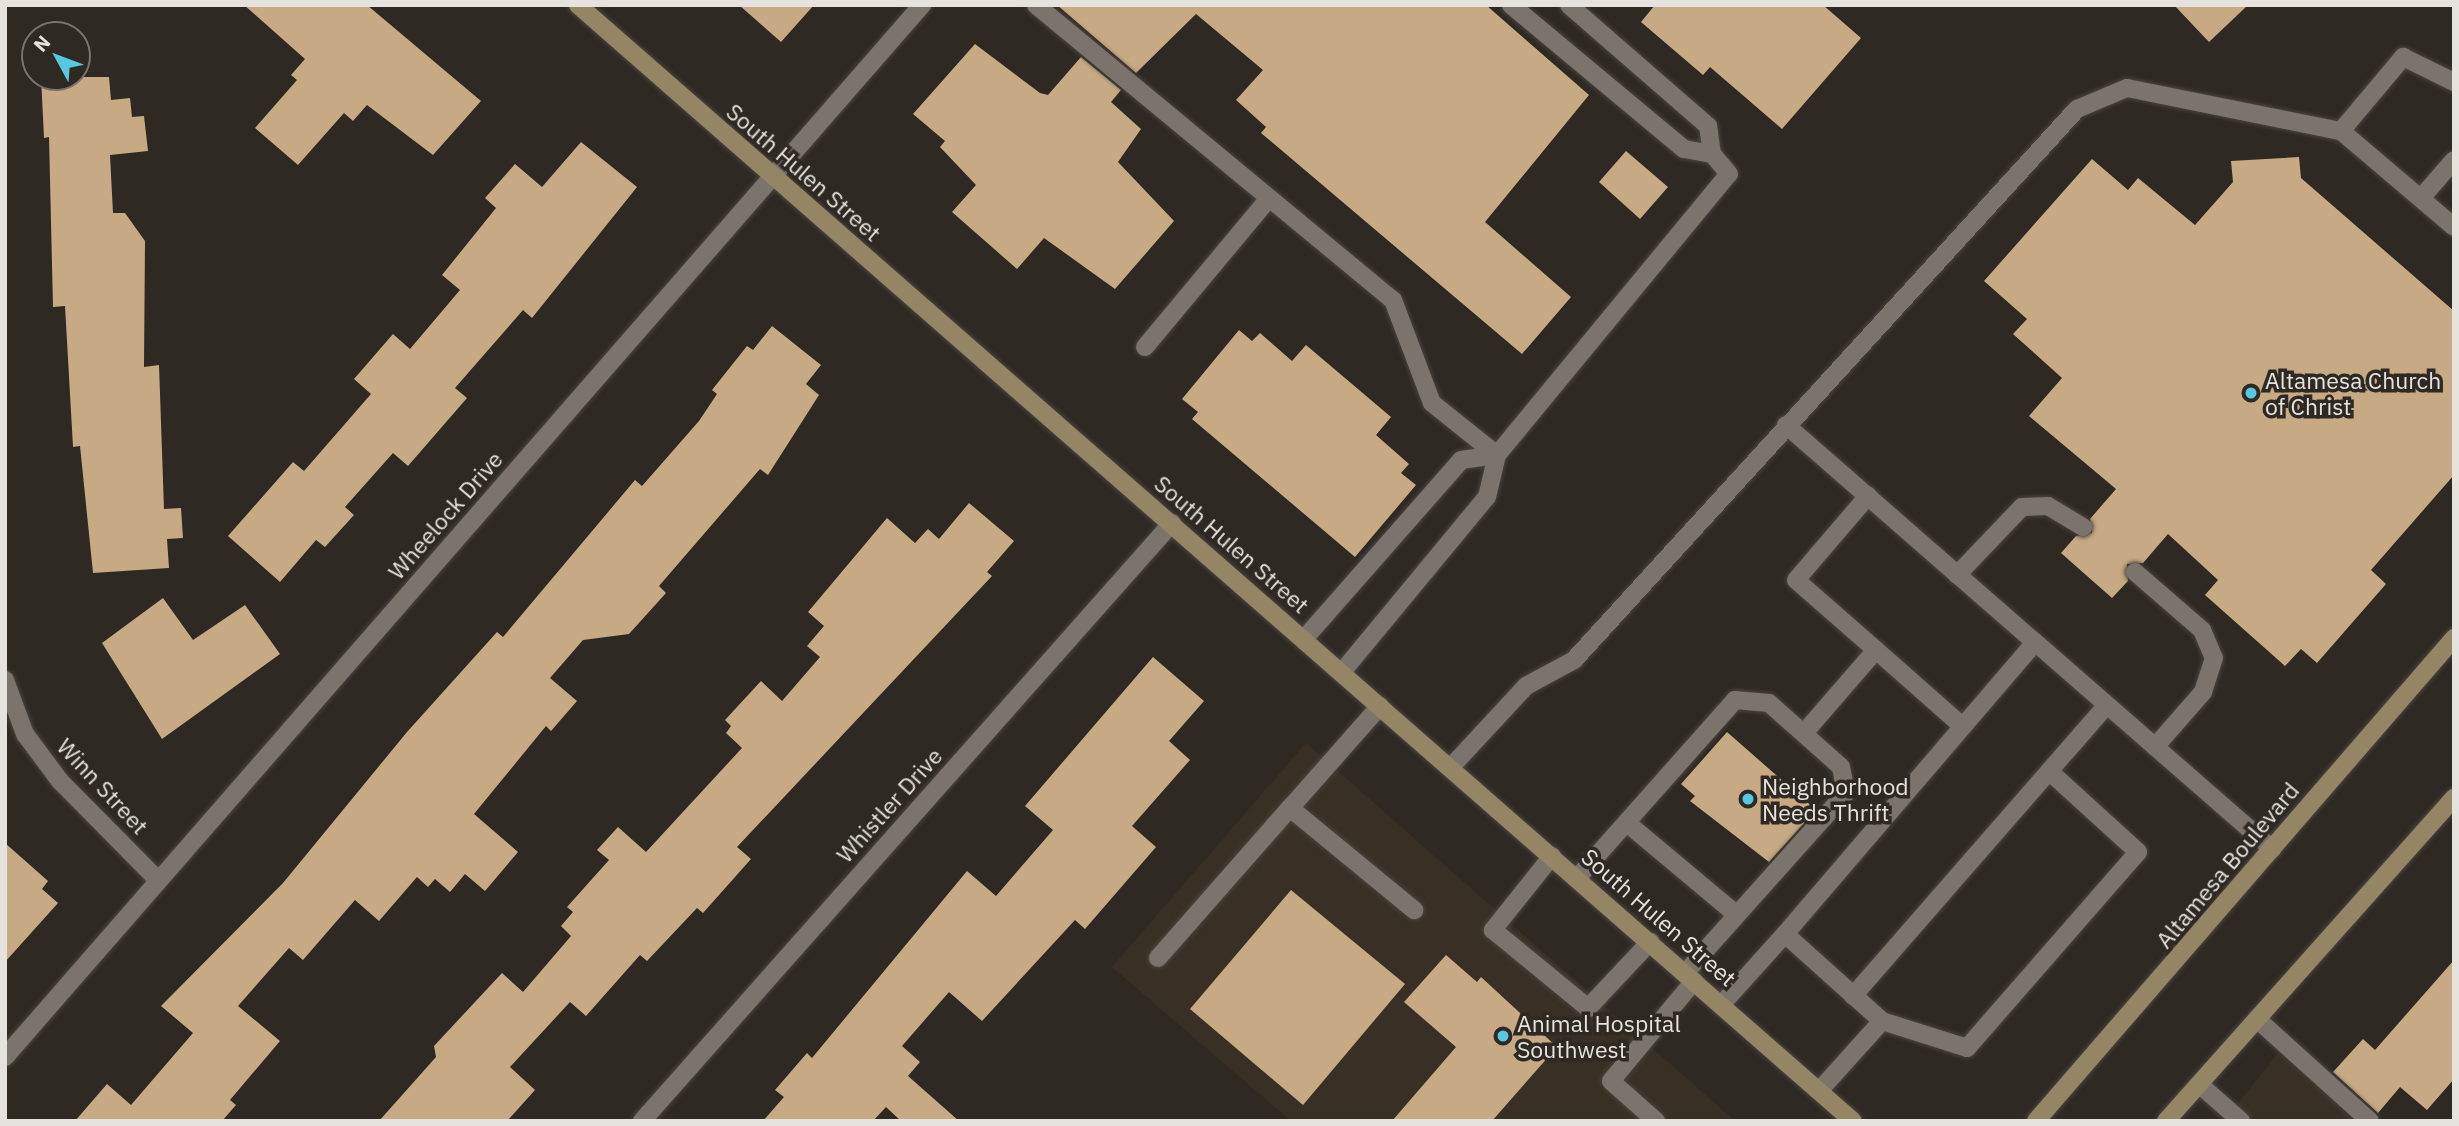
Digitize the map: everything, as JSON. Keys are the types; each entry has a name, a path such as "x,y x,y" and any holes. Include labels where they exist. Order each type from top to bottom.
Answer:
{"main road":[{"name":"South Hulen Street","path":"578,5 1853,1121"},
{"name":"Altamesa Boulevard","path":"2036,1121 2454,638"},
{"path":"2166,1121 2454,798"}],"street":[{"name":"Wheelock Drive","path":"5,1057 774,179 922,5"},
{"path":"1036,5 1393,300 1432,404 1497,455"},
{"path":"1511,5 1684,149 1712,154"},
{"path":"1342,672 1488,498 1497,455 1729,174 1712,154 1708,126 1569,5"},
{"path":"2341,131 2403,57 2454,82"},
{"path":"1451,767 1526,686 1574,660 2077,109 2127,88 2341,131 2454,228"},
{"path":"2421,198 2454,160"},
{"path":"1145,347 1269,198"},
{"path":"1786,425 2272,849"},
{"path":"1304,639 1461,460 1497,455"},
{"path":"1868,496 1796,580 1961,726"},
{"path":"1957,575 2022,507 2048,506 2083,527"},
{"name":"Whistler Drive","path":"642,1121 1172,523"},
{"path":"2135,572 2202,630 2214,658 2203,691 2155,747"},
{"path":"1721,1005 2035,642"},
{"path":"1804,733 1876,650"},
{"name":"Winn Street","path":"5,680 24,734 60,781 158,880"},
{"path":"1577,878 1735,700 1769,703 1841,768 1846,793 1737,915 1611,1081 1656,1121"},
{"path":"1853,996 2107,705"},
{"path":"1158,958 1380,706"},
{"path":"1785,934 1882,1021 1967,1048 2138,852 2049,771"},
{"path":"1290,808 1413,910"},
{"path":"1627,823 1737,915"},
{"path":"1552,856 1493,930 1588,1008 1650,942"},
{"path":"2257,1019 2370,1121"},
{"path":"1819,1091 1882,1021"},
{"path":"2199,1084 2241,1121"}],"shaded area":[{"path":"1306,743 1735,1121 1291,1121 1112,967"},
{"path":"2278,1053 2354,1121 2224,1121"}],"building":[{"path":"244,5 367,5 481,101 433,155 367,105 353,121 344,113 298,165 255,128 297,80 291,75 305,59"},
{"path":"739,5 814,5 781,42"},
{"path":"1057,5 1486,5 1589,95 1485,222 1571,297 1522,354 1261,133 1266,127 1236,100 1263,70 1196,14 1136,73"},
{"path":"1655,5 1823,5 1861,38 1782,129 1710,67 1703,75 1641,22"},
{"path":"2174,5 2248,5 2209,42"},
{"path":"975,44 1040,93 1048,95 1081,57 1121,90 1111,102 1141,129 1118,162 1174,221 1115,289 1044,238 1017,269 952,212 976,185 940,147 945,141 913,114"},
{"path":"91,77 109,77 111,100 130,98 132,117 144,116 148,151 110,155 113,213 125,213 145,241 144,367 159,365 164,509 181,508 183,538 167,539 169,568 93,573 80,446 73,447 65,306 53,307 49,137 44,138 42,91 91,91"},
{"path":"581,142 637,187 532,318 523,310 455,388 467,398 408,466 393,453 345,507 354,515 325,547 316,540 280,582 228,536 293,462 304,471 371,394 354,379 393,334 410,349 460,290 442,275 496,208 485,198 515,164 542,187"},
{"path":"1626,151 1668,187 1640,219 1599,182"},
{"name":"Altamesa Church of Christ","path":"2299,157 2301,178 2454,311 2454,475 2371,570 2386,584 2317,663 2301,649 2285,666 2205,595 2218,580 2168,534 2143,563 2127,564 2128,581 2112,598 2061,553 2076,536 2092,533 2090,519 2116,489 2029,416 2062,378 2013,334 2027,319 1984,281 2092,159 2128,190 2138,178 2195,225 2233,182 2231,161"},
{"path":"772,326 821,365 806,384 819,395 768,475 760,469 659,586 666,593 629,634 583,640 550,678 577,701 551,731 546,726 474,814 518,852 485,891 465,874 450,892 435,879 428,887 417,877 379,921 355,900 303,960 289,948 238,1006 280,1041 230,1100 236,1105 222,1121 75,1121 107,1084 131,1105 193,1033 161,1006 283,883 407,732 497,632 503,637 635,480 642,486 699,421 717,394 712,390 747,346 753,350"},
{"path":"1239,330 1252,341 1260,333 1292,361 1306,345 1391,417 1376,435 1409,464 1401,473 1416,485 1355,557 1192,419 1198,412 1182,399"},
{"path":"969,503 1014,541 987,572 992,576 737,847 751,859 703,913 697,908 647,961 640,955 586,1016 570,1002 510,1067 535,1090 507,1121 379,1121 436,1057 434,1046 502,973 523,992 571,936 561,926 573,912 567,907 609,860 597,850 618,827 646,852 742,748 726,733 731,726 725,720 761,681 782,701 820,657 807,646 824,626 808,612 887,518 915,543 928,529 939,539"},
{"path":"163,598 193,640 245,605 280,654 162,739 102,643"},
{"path":"1153,657 1204,701 1169,741 1190,760 1132,826 1156,847 1085,929 1075,920 982,1021 949,992 902,1046 920,1062 908,1076 959,1121 901,1121 886,1107 873,1121 763,1121 784,1097 775,1090 807,1053 812,1058 967,871 996,896 1053,830 1025,806"},
{"name":"Neighborhood Needs Thrift","path":"1727,732 1816,810 1769,862 1690,801 1695,796 1681,784"},
{"path":"5,843 48,881 42,889 58,903 5,962"},
{"path":"1291,890 1405,984 1303,1105 1190,1009"},
{"name":"Animal Hospital Southwest","path":"1446,955 1477,982 1481,977 1557,1047 1492,1121 1392,1121 1456,1047 1404,1002"},
{"path":"2454,960 2454,1079 2427,1110 2400,1087 2378,1113 2333,1072 2363,1039 2375,1050"}],"place":[{"name":"Altamesa Church of Christ","path":"2251,393"},
{"name":"Neighborhood Needs Thrift","path":"1748,799"},
{"name":"Animal Hospital Southwest","path":"1503,1036"}]}
